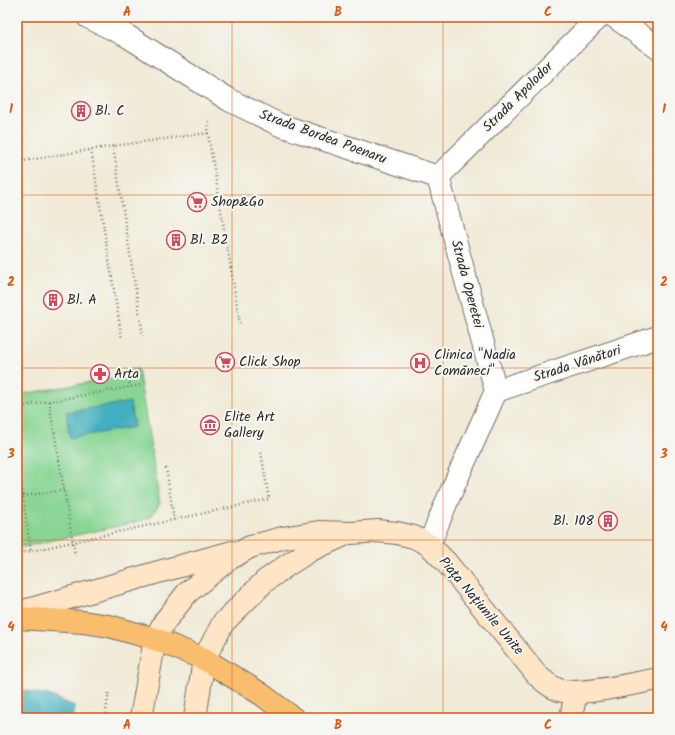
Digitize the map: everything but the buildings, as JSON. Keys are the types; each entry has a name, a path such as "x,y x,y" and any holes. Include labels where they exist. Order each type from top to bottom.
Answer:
{"main road":[{"name":"Piața Națiunile Unite","path":"142,711 155,639 165,621 187,593 229,559 250,547 282,538 319,532 351,533 378,531 397,533 414,537 429,545 446,562 538,676 554,688 576,692 658,679"},
{"name":"Piața Națiunile Unite","path":"194,718 204,659 223,623 265,581 286,566 311,550 351,533"},
{"path":"17,613 250,547"},
{"path":"17,618 83,622 109,626 155,639 204,659 261,694 293,718"},
{"path":"571,718 576,692"}],"street":[{"name":"Strada Bordea Poenaru","path":"88,17 127,36 229,100 280,125 438,177"},
{"name":"Strada Apolodor","path":"438,177 599,17"},
{"path":"615,17 658,48"},
{"name":"Strada Operetei","path":"438,177 496,391"},
{"name":"Strada Vânători","path":"496,391 658,338"},
{"path":"429,545 496,391"}],"path":[{"path":"212,89 208,133 240,323"},
{"path":"17,162 113,146 208,133"},
{"path":"113,146 143,336"},
{"path":"91,150 122,339"},
{"path":"127,371 130,388"},
{"path":"17,407 140,385"},
{"path":"50,401 75,555"},
{"path":"17,554 269,499 261,452"},
{"path":"17,458 31,551"},
{"path":"166,468 174,520"},
{"path":"23,496 64,490"},
{"path":"105,718 109,691"}],"green space":[{"path":"138,369 160,504 150,517 141,521 17,548 17,395 115,378 114,373"}],"water":[{"path":"130,402 134,427 70,438 66,412"},
{"path":"17,689 49,695 101,718 17,718"}],"pier":[{"path":"76,705 102,716 103,718 74,718"}],"place":[{"name":"Bl. C","path":"81,111"},
{"name":"Shop&Go","path":"197,202"},
{"name":"Bl. B2","path":"176,240"},
{"name":"Bl. A","path":"53,300"},
{"name":"Click Shop","path":"225,362"},
{"name":"Clinica \"Nadia Comăneci\"","path":"420,363"},
{"name":"Arta","path":"100,374"},
{"name":"Elite Art Gallery","path":"210,425"},
{"name":"Bl. 108","path":"608,521"}]}
